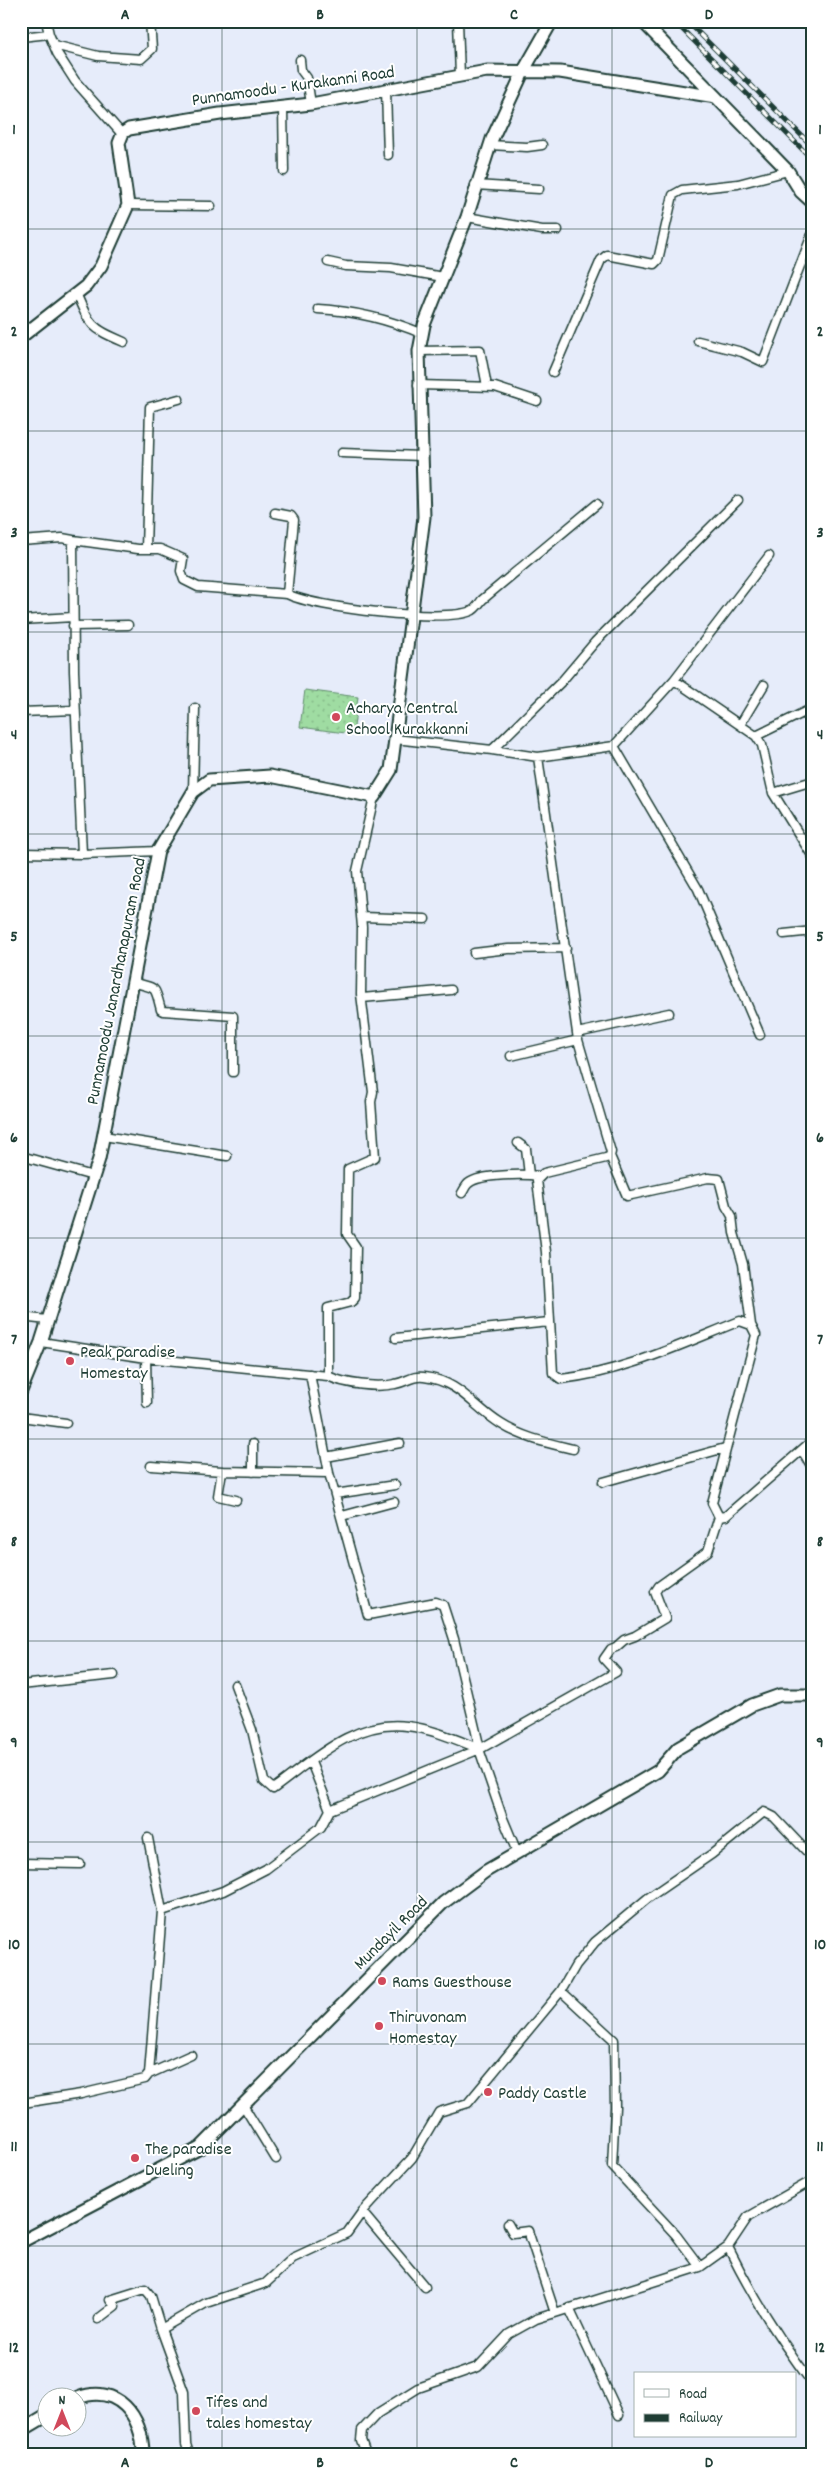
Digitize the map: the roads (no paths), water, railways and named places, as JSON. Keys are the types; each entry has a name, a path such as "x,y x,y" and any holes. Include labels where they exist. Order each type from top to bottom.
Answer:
{"main road":[{"path":"374,797 391,770 424,517 418,385 419,351 422,334 467,217 490,145 524,70 552,21"},
{"path":"642,21 788,171 801,192 813,203"},
{"name":"Punnamoodu - Kurakanni Road","path":"122,134 129,129 154,123 311,104 487,71 524,70 560,72 716,97"},
{"path":"21,337 90,282 101,266 128,204 119,146 122,134"},
{"name":"Punnamoodu Janardhanapuram Road","path":"22,1388 42,1342 46,1320 93,1176 104,1136 158,851 193,792 209,780 270,776 374,797"},
{"name":"Mundayil Road","path":"21,2242 200,2148 443,1903 486,1871 658,1771 678,1748 752,1705 780,1695 807,1696 813,1693"},
{"path":"88,2394 107,2394 120,2401 133,2416 142,2433 144,2454"},
{"path":"21,2430 38,2420"}],"street":[{"path":"46,21 54,45 75,81 122,134"},
{"path":"54,45 98,56 141,59 152,50 150,21"},
{"path":"458,21 460,76"},
{"path":"21,37 49,34"},
{"path":"300,60 302,70 307,78 311,104"},
{"path":"386,90 388,155"},
{"path":"283,108 284,171"},
{"path":"490,145 528,147 542,145"},
{"path":"553,372 601,260 607,255 654,264 658,260 673,195 682,190 738,184 788,171"},
{"path":"476,185 539,189"},
{"path":"128,204 211,206"},
{"path":"467,217 542,230 558,230"},
{"path":"698,341 742,352 763,362 813,232"},
{"path":"328,262 346,266 391,268 443,277"},
{"path":"76,294 91,325 102,333 124,342"},
{"path":"318,309 361,313 385,319 422,334"},
{"path":"419,351 480,350 486,381"},
{"path":"418,385 495,386 537,401"},
{"path":"146,549 150,407 180,399"},
{"path":"342,453 421,456"},
{"path":"492,750 562,681 594,642 738,500"},
{"path":"21,541 62,538 146,549 160,549 183,559 181,571 184,580 198,587 287,594 298,600 369,612 411,615 472,611 482,600 597,504"},
{"path":"275,512 292,516 294,520 287,594"},
{"path":"73,540 72,617 82,854"},
{"path":"395,740 492,750 538,758 614,746 674,680 769,556"},
{"path":"21,620 72,617"},
{"path":"73,626 128,625"},
{"path":"674,680 756,736 762,745 773,793 813,857"},
{"path":"740,725 764,685"},
{"path":"193,792 195,708"},
{"path":"756,736 813,708"},
{"path":"21,712 75,710"},
{"path":"614,746 698,889 760,1034"},
{"path":"162,1911 223,1891 266,1869 321,1826 330,1810 480,1749 616,1672 604,1659 611,1648 616,1647 624,1640 635,1636 665,1618 655,1592 659,1586 708,1552 719,1517 712,1503 756,1335 751,1325 743,1264 734,1233 732,1216 726,1206 719,1178 708,1178 627,1196 610,1156 608,1138 578,1036 538,758"},
{"path":"773,793 813,781"},
{"path":"328,1376 328,1308 351,1302 355,1298 356,1248 347,1234 348,1169 374,1157 371,1102 373,1092 362,998 361,916 357,871 374,797"},
{"path":"21,853 82,854 158,851"},
{"path":"361,916 426,919"},
{"path":"784,934 813,931"},
{"path":"474,952 508,949 566,948"},
{"path":"133,982 152,986 155,989 160,1010 233,1016 233,1072"},
{"path":"362,998 451,990"},
{"path":"511,1056 578,1036 669,1013"},
{"path":"104,1136 227,1156"},
{"path":"518,1143 526,1149 529,1175"},
{"path":"21,1156 33,1157 93,1176"},
{"path":"462,1193 469,1183 474,1180 529,1175 540,1176 544,1173 610,1156"},
{"path":"540,1176 538,1180 546,1252 553,1373 562,1379 624,1366 740,1321 751,1325"},
{"path":"21,1317 46,1320"},
{"path":"396,1338 549,1322"},
{"path":"42,1342 146,1358 328,1376 341,1383 396,1384 411,1376 425,1377 453,1384 501,1424 528,1438 573,1449"},
{"path":"146,1358 147,1402"},
{"path":"310,1374 329,1473 368,1615 436,1602 443,1604 454,1639 480,1749 502,1816 517,1852"},
{"path":"21,1417 66,1422"},
{"path":"719,1517 726,1516 813,1440"},
{"path":"326,1457 400,1443"},
{"path":"253,1444 253,1472"},
{"path":"603,1482 726,1448"},
{"path":"802,1450 813,1469"},
{"path":"151,1466 222,1471 329,1473"},
{"path":"222,1471 218,1496 236,1500"},
{"path":"335,1494 395,1485"},
{"path":"342,1516 394,1502"},
{"path":"21,1685 114,1675"},
{"path":"235,1684 252,1730 264,1781 273,1789 347,1736 382,1725 408,1726 437,1733 480,1749"},
{"path":"311,1762 330,1810"},
{"path":"161,2329 206,2303 266,2283 293,2258 347,2232 362,2212 412,2158 439,2112 468,2103 561,1991 576,1965 594,1942 648,1898 712,1854 764,1812 774,1817 813,1858"},
{"path":"148,1838 162,1911 149,2074"},
{"path":"21,1863 80,1864"},
{"path":"21,1960 21,1968"},
{"path":"561,1991 614,2040 616,2107 612,2166 676,2234 700,2267"},
{"path":"21,2102 23,2104 81,2094 145,2079 149,2074 191,2054"},
{"path":"243,2105 276,2159"},
{"path":"366,2454 361,2440 362,2430 378,2413 418,2388 478,2367 509,2334 536,2318 700,2267 728,2247 748,2216 813,2180"},
{"path":"362,2212 425,2287"},
{"path":"508,2224 513,2233 528,2231 555,2313"},
{"path":"728,2247 747,2286 782,2343 813,2384"},
{"path":"98,2319 115,2306 110,2300 145,2289 151,2296 184,2392 186,2444 189,2454"},
{"path":"569,2308 619,2415"}],"railway":[{"path":"674,21 813,160"},
{"path":"687,21 813,147"}],"place":[{"name":"Acharya Central School Kurakkanni","path":"336,717"},
{"name":"Peak paradise Homestay","path":"70,1361"},
{"name":"Rams Guesthouse","path":"382,1981"},
{"name":"Thiruvonam Homestay","path":"379,2026"},
{"name":"Paddy Castle","path":"488,2092"},
{"name":"The paradise Dueling","path":"135,2158"},
{"name":"Tifes and tales homestay","path":"196,2411"}]}
